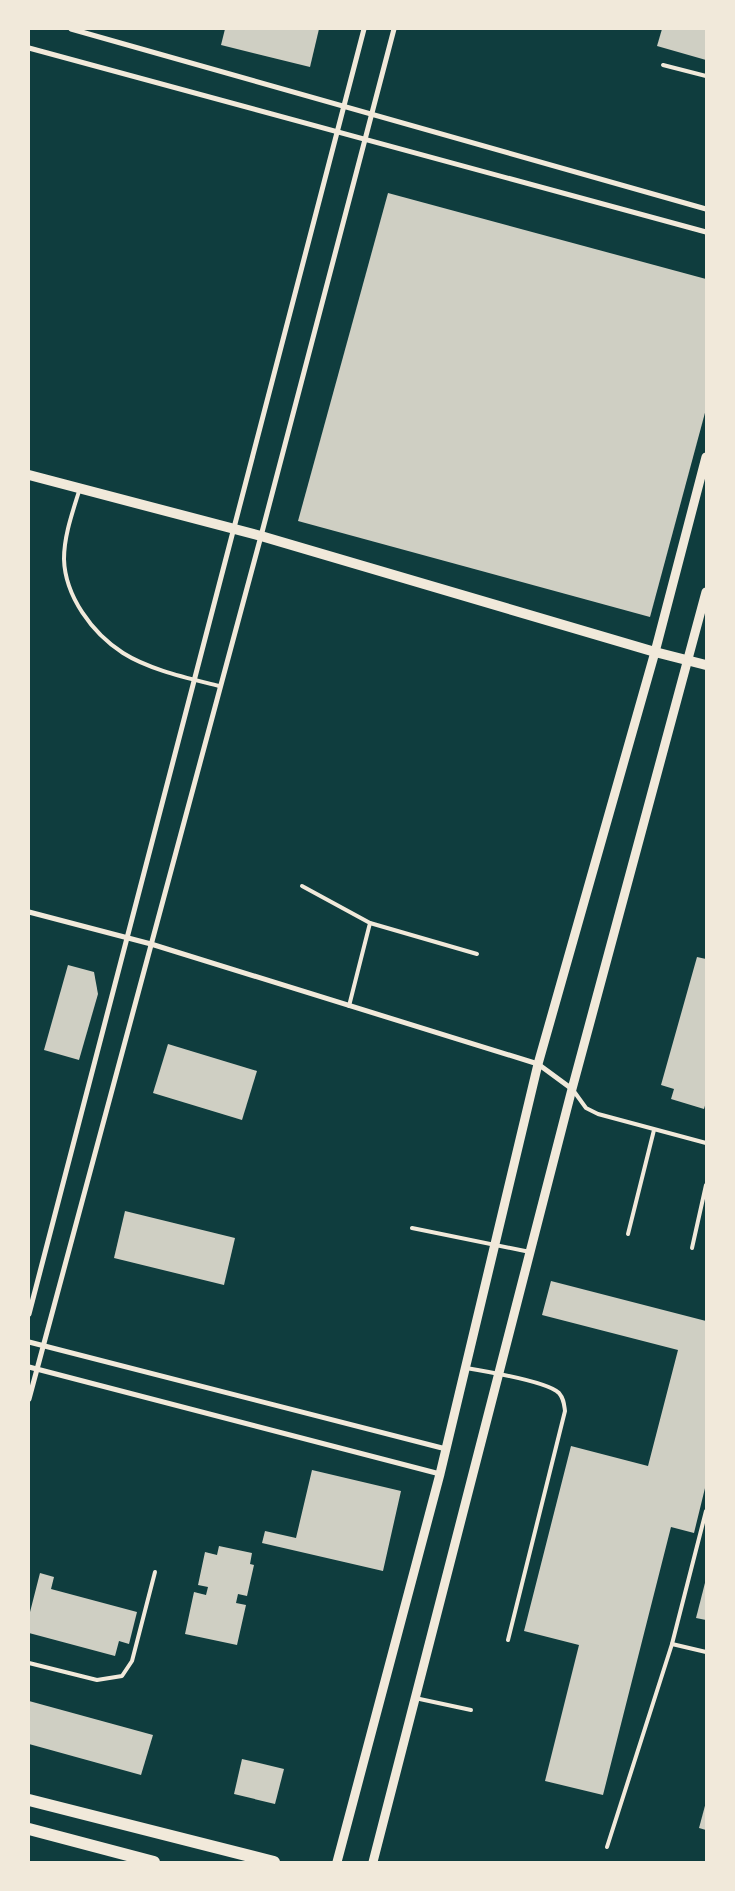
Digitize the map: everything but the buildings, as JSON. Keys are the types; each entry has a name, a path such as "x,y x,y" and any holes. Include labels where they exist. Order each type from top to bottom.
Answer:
{"main road":[{"path":"29,475 261,536 655,652 706,665"},
{"path":"29,1800 274,1862"},
{"path":"29,1829 154,1862"}],"street":[{"path":"71,29 706,209"},
{"path":"29,1314 364,29"},
{"path":"29,1399 219,686 261,536 394,29"},
{"path":"29,48 706,232"},
{"path":"336,1862 440,1474 538,1064 655,652 706,457"},
{"path":"373,1862 500,1375 572,1089 689,661 706,592"},
{"path":"29,912 151,944 538,1064 572,1089"},
{"path":"29,1342 446,1449"},
{"path":"29,1367 440,1474"}],"lane":[{"path":"663,66 706,76"},
{"path":"80,488 69,526 64,559 77,605 101,635 123,653 162,670 219,686"},
{"path":"302,886 370,923 477,954"},
{"path":"349,1006 370,923"},
{"path":"572,1089 590,1111 706,1143"},
{"path":"628,1234 654,1130"},
{"path":"692,1248 706,1185"},
{"path":"412,1228 531,1252"},
{"path":"466,1368 500,1375 557,1391 564,1399 565,1411 508,1640"},
{"path":"607,1847 672,1644 706,1511"},
{"path":"29,1663 97,1680 122,1676 132,1661 155,1572"},
{"path":"672,1644 706,1652"},
{"path":"415,1698 471,1710"}]}
